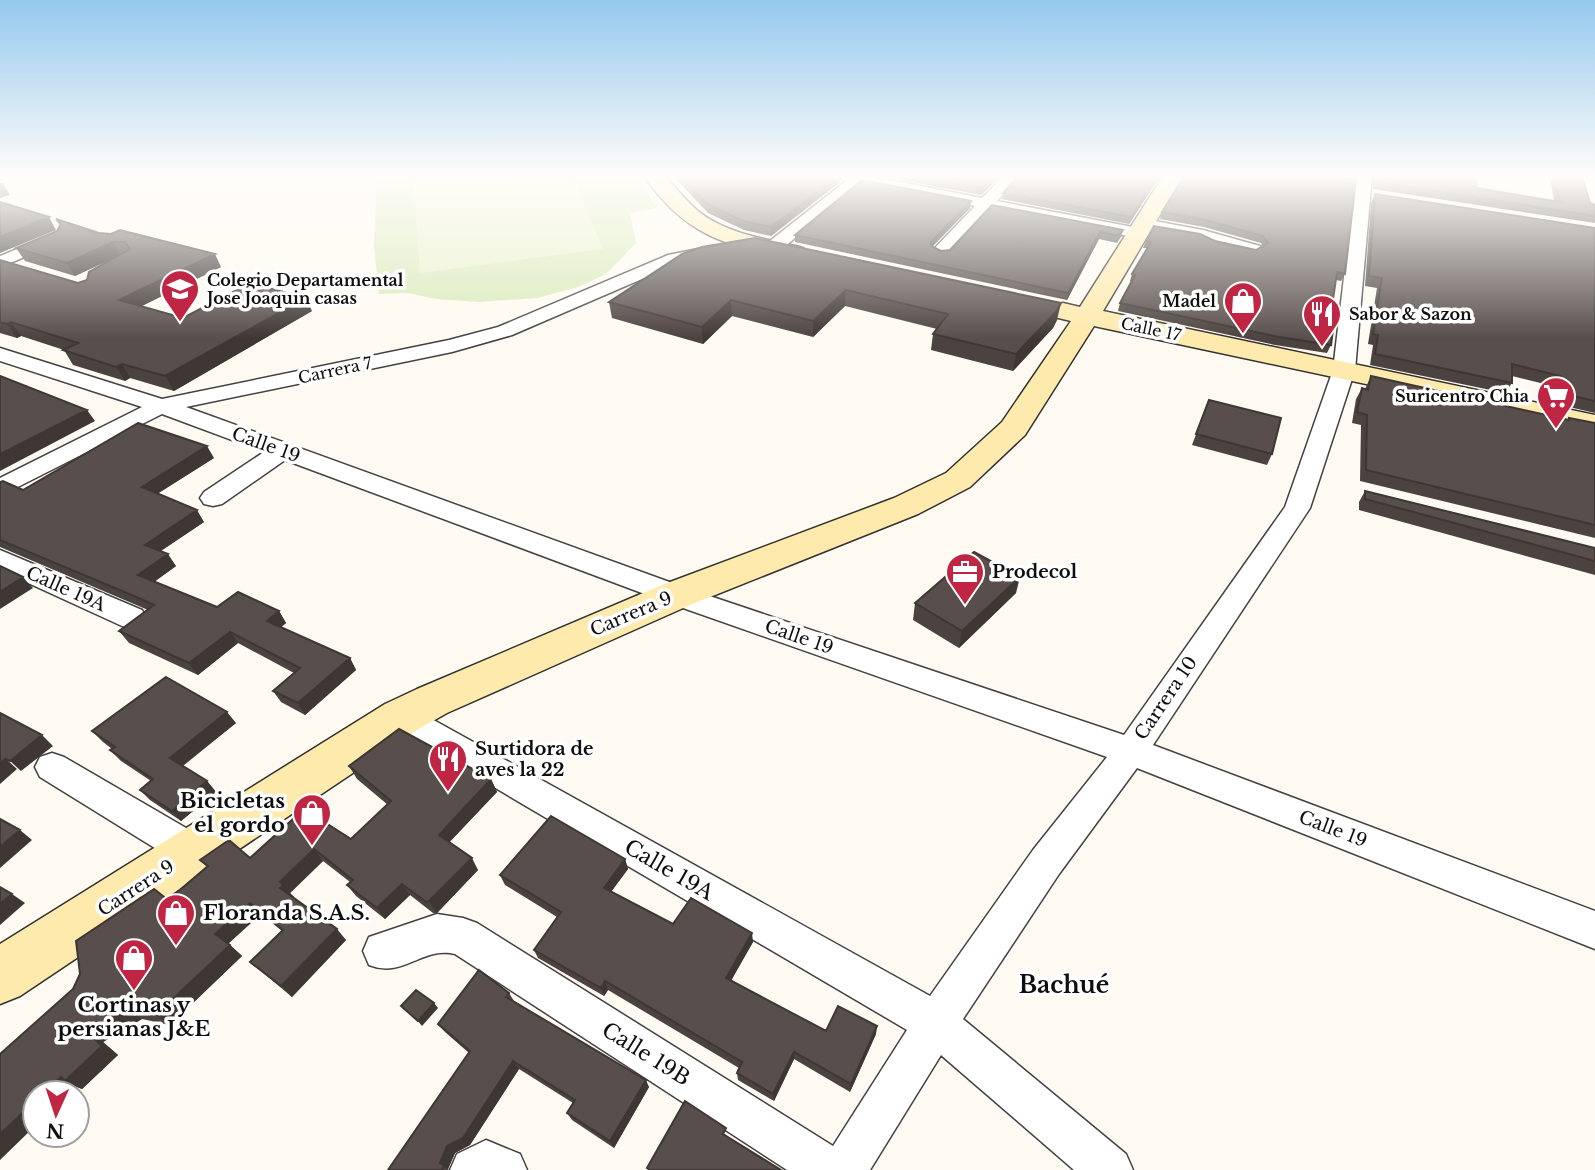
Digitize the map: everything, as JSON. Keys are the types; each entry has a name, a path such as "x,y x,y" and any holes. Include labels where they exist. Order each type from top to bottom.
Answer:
{"main road":[{"path":"720,231 766,246 826,260"},
{"name":"Carrera 9","path":"0,976 401,717 676,594 906,506 958,480 1014,428 1139,231"},
{"name":"Calle 17","path":"1044,306 1595,424"}],"street":[{"path":"674,259 699,231"},
{"path":"766,246 786,231"},
{"path":"941,251 960,231"},
{"path":"1164,231 1203,235 1219,242 1254,250"},
{"name":"Carrera 10","path":"844,1170 936,1023 1046,862 1131,751 1297,508 1343,370 1361,231"},
{"path":"0,262 58,237"},
{"name":"Carrera 7","path":"0,488 161,406 452,346 505,331 674,259 766,246"},
{"path":"0,262 26,270"},
{"name":"Calle 19","path":"6,361 161,406 676,594 1131,751 1595,930"},
{"path":"213,498 282,451"},
{"name":"Calle 19A","path":"0,559 132,618"},
{"name":"Calle 19A","path":"401,717 936,1023 1110,1170"},
{"path":"52,767 192,851"},
{"name":"Calle 19B","path":"383,951 391,951 431,933 448,933 463,937 829,1170"},
{"path":"473,1170 486,1163 504,1170"}],"green space":[{"path":"375,231 634,231 636,243 606,274 578,287 537,298 478,302 436,299 408,293 379,294"},
{"path":"417,231 595,231 603,249 420,273"}],"building":[{"path":"0,231 16,231 0,237"},
{"path":"57,231 92,231 111,234 122,231 215,254 119,300 183,318 250,283 306,298 165,376 122,364 116,367 63,350 78,343 11,322 0,322 0,260 78,283 87,280 89,272 130,249 125,242 113,242 67,263 16,248"},
{"path":"800,231 942,231 931,242 931,246 941,251 950,250 968,231 1123,231 1119,236 1100,232 1068,293 795,235"},
{"path":"1152,231 1200,234 1215,241 1256,250 1268,243 1263,236 1244,231 1350,231 1345,274 1337,272 1331,313 1335,314 1331,345 1279,337 1120,303 1135,275 1132,274 1151,242 1146,241"},
{"path":"1372,231 1595,231 1595,401 1564,394 1560,376 1512,364 1512,383 1375,354 1378,335 1373,334 1382,278 1369,276"},
{"path":"755,238 1061,303 1056,312 1016,354 933,334 948,314 846,290 813,321 731,300 702,327 609,302 682,254 702,247"},
{"path":"0,376 87,410 0,454"},
{"path":"1371,376 1569,420 1595,423 1595,525 1366,470 1367,415 1357,412 1362,388 1368,390"},
{"path":"1209,400 1281,418 1272,454 1196,434"},
{"path":"138,423 207,446 142,487 197,510 145,545 168,554 138,575 217,607 238,592 279,611 267,621 350,658 298,703 273,691 300,668 230,632 189,663 119,631 154,605 0,540 0,482 23,490"},
{"path":"1365,491 1595,548 1595,561 1365,499"},
{"name":"Prodecol","path":"974,552 1020,577 962,631 915,603"},
{"path":"0,566 23,577 0,592"},
{"path":"166,677 227,712 170,758 207,781 172,811 140,790 153,779 110,750 115,747 92,731"},
{"path":"0,713 42,735 10,761 6,759 0,763"},
{"path":"399,729 491,779 439,835 472,858 429,901 426,902 402,884 377,908 347,885 353,880 314,849 280,882 284,885 280,888 337,929 281,986 250,962 283,930 250,903 215,934 230,945 156,1015 128,1009 88,1033 102,1046 67,1079 21,1079 21,1114 0,1134 0,1054 73,989 80,974 76,941 154,889 168,900 208,866 200,860 229,840 250,858 304,809 351,839 391,801 349,766"},
{"path":"551,816 625,859 604,888 673,924 691,898 752,933 726,978 826,1031 838,1006 877,1026 851,1084 794,1052 773,1094 737,1073 742,1062 605,981 601,988 534,950 561,912 500,875"},
{"path":"0,819 20,830 0,847"},
{"path":"0,887 12,894 0,904"},
{"path":"479,970 509,993 506,997 646,1080 610,1141 567,1113 575,1100 513,1061 463,1138 447,1146 440,1163 444,1166 442,1170 388,1170 470,1051 438,1024"},
{"path":"416,990 434,1003 418,1021 401,1006"},
{"path":"685,1101 726,1128 723,1134 781,1170 647,1168"}],"place":[{"name":"Colegio Departamental Jose Joaquin casas","path":"180,323"},
{"name":"Madel","path":"1243,335"},
{"name":"Sabor & Sazon","path":"1322,348"},
{"name":"Suricentro Chia","path":"1556,430"},
{"name":"Prodecol","path":"965,606"},
{"name":"Surtidora de aves la 22","path":"448,793"},
{"name":"Bicicletas el gordo","path":"312,847"},
{"name":"Floranda S.A.S.","path":"176,947"},
{"name":"Cortinas y persianas J&E","path":"134,992"}],"district":[{"name":"Bachué","path":"1064,985"}]}
